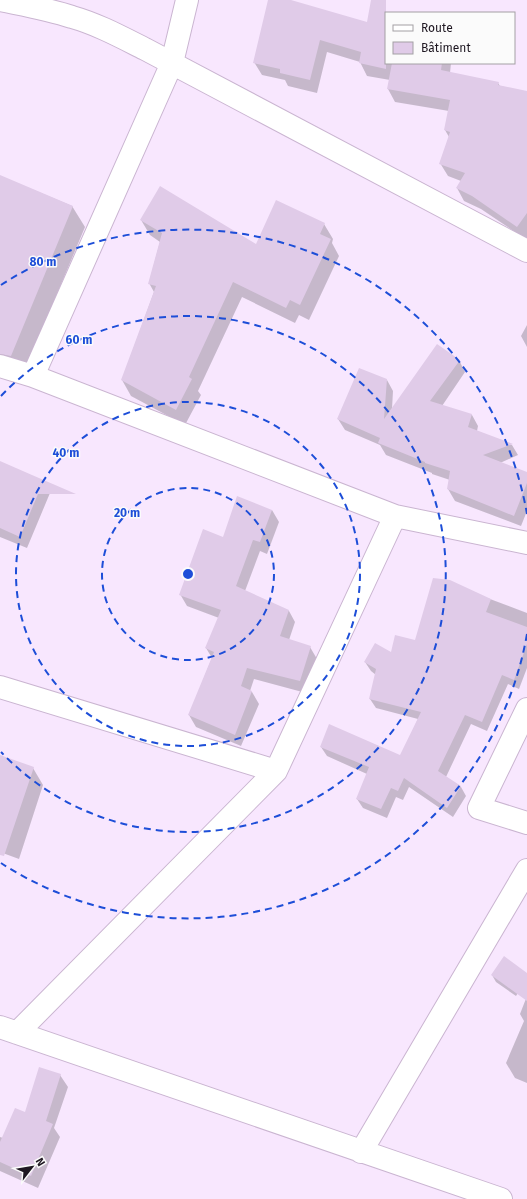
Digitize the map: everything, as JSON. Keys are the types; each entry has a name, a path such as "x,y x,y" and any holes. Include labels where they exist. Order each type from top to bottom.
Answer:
{"street":[{"path":"0,0 72,17 105,30 145,49 527,251"},
{"path":"33,376 172,63 187,0"},
{"path":"0,366 33,376 395,516 527,543"},
{"path":"395,516 276,771 8,1030 501,1199"},
{"path":"0,687 276,771"},
{"path":"527,709 479,808 527,823"},
{"path":"361,1152 527,870"}],"building":[{"path":"268,0 291,0 367,22 371,0 386,0 386,69 359,63 361,52 320,40 310,80 280,73 280,69 253,63"},
{"path":"392,64 442,64 441,70 499,82 498,85 527,91 527,213 517,227 472,196 456,188 465,173 439,164 450,132 444,130 450,100 387,89"},
{"path":"0,175 73,206 11,356 0,354"},
{"path":"160,186 256,244 276,200 325,223 320,234 331,239 300,305 290,300 286,308 233,282 189,377 192,379 176,410 121,380 156,286 148,284 162,233 140,220"},
{"path":"437,344 460,360 430,401 472,414 468,427 513,444 483,455 527,472 527,483 514,516 447,489 450,471 425,463 378,443 380,438 337,419 359,368 387,379 384,419"},
{"path":"0,461 76,494 38,494 20,537 0,528"},
{"path":"237,496 272,510 260,542 253,540 236,586 289,610 280,636 311,646 300,681 247,668 241,686 252,691 235,735 188,715 214,652 205,648 221,610 179,595 203,529 223,537"},
{"path":"433,578 450,580 491,599 486,612 527,627 527,644 514,680 502,675 482,722 465,715 438,771 461,786 447,808 404,778 398,791 391,788 381,809 356,799 369,767 320,747 329,724 400,755 421,712 369,699 376,669 364,662 375,643 391,652 395,635 415,640"},
{"path":"0,755 34,767 4,856 0,855"},
{"path":"504,956 527,973 527,1001 491,975"},
{"path":"39,1067 61,1074 46,1121 53,1124 31,1176 0,1162 0,1142 15,1108 25,1112"}]}
